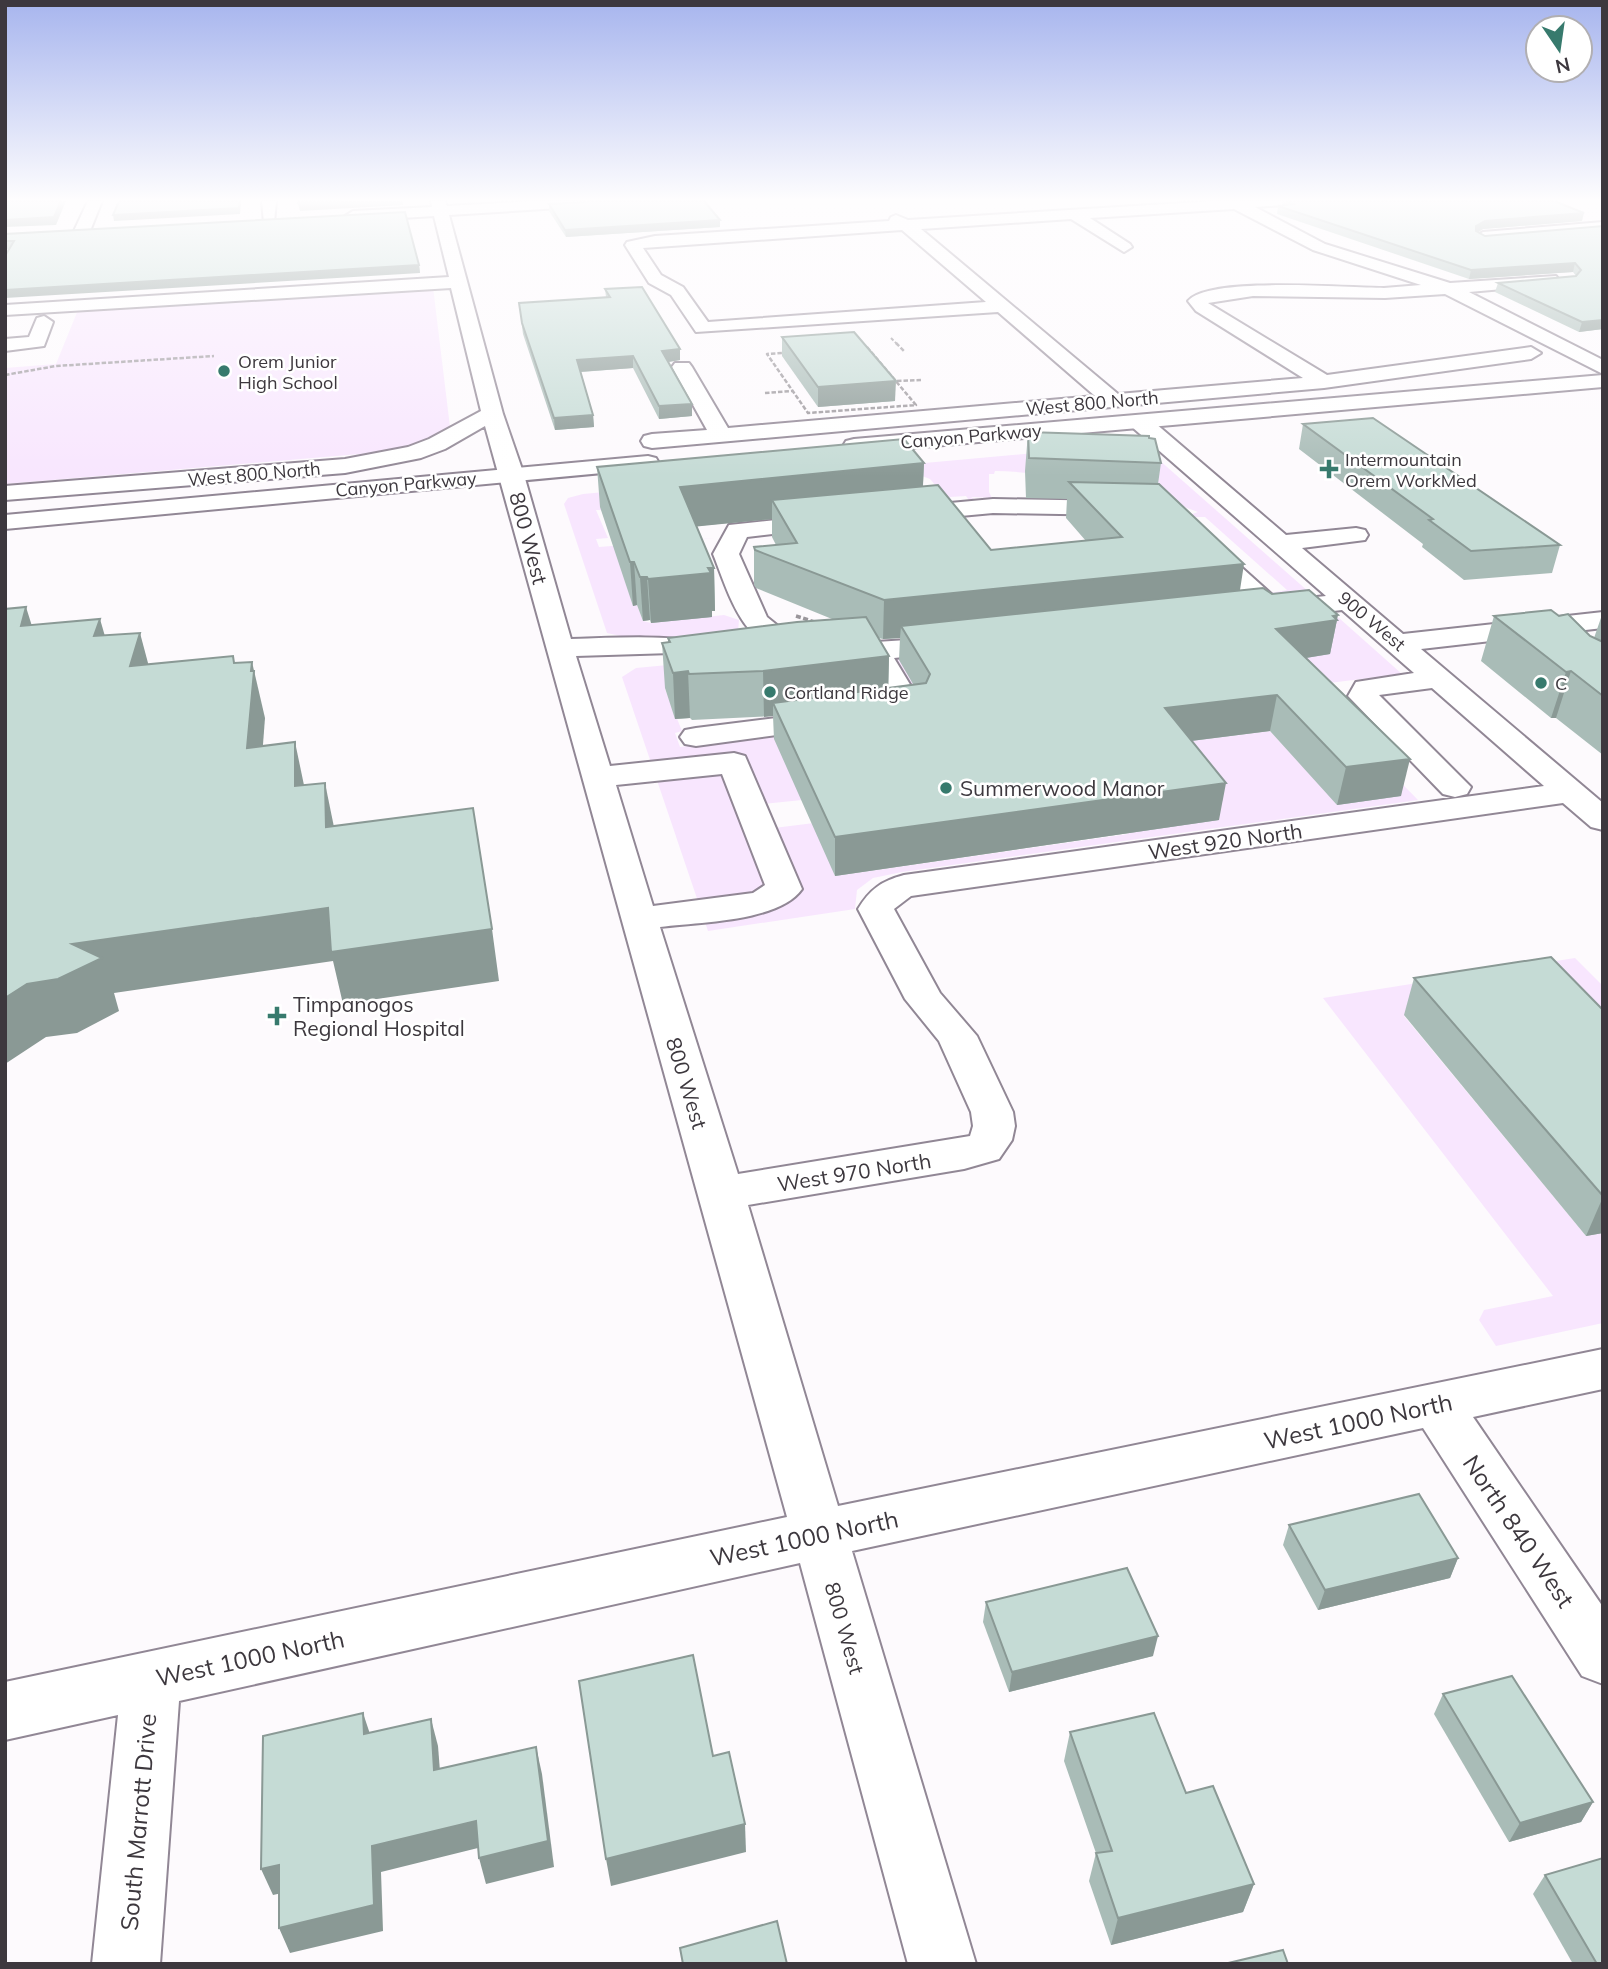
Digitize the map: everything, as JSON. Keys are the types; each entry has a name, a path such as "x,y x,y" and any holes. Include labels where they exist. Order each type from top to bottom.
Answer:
{"main road":[{"path":"5,310 46,314 317,293"},
{"name":"800 West","path":"460,293 562,658 722,1194 942,1964"},
{"path":"678,293 703,328 1001,306"},
{"path":"986,293 1114,401"},
{"path":"1237,293 1202,297 1198,301 1202,307 1324,382"},
{"path":"1457,293 1603,368"},
{"path":"5,325 46,314"},
{"path":"5,345 37,342 46,314"},
{"name":"West 800 North","path":"652,441 1324,382 1531,353"},
{"path":"682,367 721,435"},
{"name":"Canyon Parkway","path":"834,448 1603,381"},
{"name":"West 800 North","path":"5,493 345,466 413,453 437,444 492,414"},
{"name":"900 West","path":"1140,422 1603,820"},
{"name":"Canyon Parkway","path":"5,522 667,462"},
{"path":"886,516 993,506 1148,510"},
{"path":"845,520 738,530 726,554 755,621 804,639 876,651 972,643"},
{"path":"1186,530 1273,610"},
{"path":"1280,543 1356,536"},
{"path":"1232,614 1348,601"},
{"path":"1398,643 1603,620"},
{"path":"562,658 675,657 700,650 804,639"},
{"path":"696,737 911,711 876,651"},
{"path":"1438,678 1374,686 1366,688 1363,696 1455,787"},
{"path":"597,777 734,763 784,889 763,902 639,919"},
{"name":"West 920 North","path":"984,1147 994,1126 992,1112 957,1036 924,999 876,909 882,898 904,887 1571,792"},
{"name":"West 970 North","path":"722,1194 964,1154 984,1147"},
{"name":"West 1000 North","path":"5,1711 818,1534 1603,1368"},
{"name":"North 840 West","path":"1436,1405 1603,1657"},
{"name":"South Marrott Drive","path":"126,1964 151,1680"}],"path":[{"path":"867,347 896,381 916,405 808,413 767,354 867,347"},
{"path":"5,375 56,366 214,356"},
{"path":"56,366 59,358"},
{"path":"896,381 923,380"},
{"path":"765,393 793,391"},
{"path":"789,612 811,619 804,639"}],"shaded area":[{"name":"Orem Junior High School","path":"342,293 434,293 450,427 432,438 395,451 5,484 5,368 56,364 78,310"},
{"path":"1112,446 1150,452 1309,592 1286,600 1270,593 1287,590 1205,517 1184,517 1198,512 1150,496 1097,484 1044,475 995,471 994,474 989,474 989,492 992,498 971,497 979,502 971,503 966,496 950,497 952,505 930,479 922,476 786,513 772,521 768,515 596,510 608,538 596,539 599,547 715,538 615,551 633,605 637,605 643,621 651,623 724,615 739,620 738,632 672,638 623,636 607,633 564,504 568,498 583,494"},
{"path":"1328,615 1339,618 1402,674 1313,685 1315,695 1418,800 902,872 873,878 857,890 855,909 708,931 622,677 636,668 742,658 665,689 682,731 675,733 680,747 888,722 922,712 910,685 894,660","holes":["1300,695 1400,796 1337,804 1270,731 1159,745 1065,745 1128,834 835,876 814,823 774,828 763,804 802,800"]},
{"path":"1575,958 1603,986 1603,1063 1404,1016 1586,1236 1603,1233 1603,1323 1496,1346 1479,1320 1484,1310 1553,1296 1323,998"}],"building":[{"path":"607,293 646,293 680,349 662,351 692,404 659,406 633,356 577,360 593,415 554,418 522,323 519,303 610,297"},
{"path":"1519,293 1603,293 1603,320 1582,322"},
{"path":"854,332 896,381 818,387 782,337"},
{"path":"1373,418 1560,545 1471,551 1429,520 1433,519 1303,424"},
{"path":"1028,432 1149,436 1155,439 1161,463 1029,458"},
{"path":"904,439 924,463 680,487 714,568 708,568 711,573 648,579 640,577 634,562 630,562 597,467"},
{"path":"1069,482 1159,484 1244,564 884,600 755,550 754,547 797,543 772,500 938,485 991,550 1122,537"},
{"path":"1263,588 1272,594 1309,590 1338,615 1333,616 1337,620 1276,629 1410,759 1346,767 1277,695 1165,708 1226,783 835,837 773,703 926,683 930,674 901,626"},
{"name":"Timpanogos Regional Hospital","path":"26,607 21,626 100,619 94,636 140,633 130,666 233,656 234,663 252,662 251,671 254,671 247,748 295,742 295,786 325,783 326,827 473,808 492,929 331,952 328,908 72,944 102,958 58,979 27,984 5,998 5,609"},
{"path":"1551,610 1559,616 1568,614 1590,636 1603,642 1603,696 1571,671 1566,672 1494,616"},
{"path":"866,617 889,656 763,671 689,674 688,671 673,673 662,643 670,642 668,638 797,622"},
{"path":"1551,957 1603,1010 1603,1196 1414,978"},
{"path":"1419,1494 1458,1558 1325,1590 1289,1525"},
{"path":"1127,1568 1158,1636 1012,1672 986,1602"},
{"path":"693,1655 713,1756 729,1752 745,1824 606,1859 579,1681"},
{"path":"1512,1676 1593,1802 1520,1823 1443,1694"},
{"path":"363,1713 364,1734 431,1719 434,1770 536,1747 548,1841 479,1858 476,1821 372,1846 374,1905 279,1928 279,1865 261,1869 263,1736"},
{"path":"1154,1713 1186,1793 1213,1786 1254,1884 1118,1918 1096,1853 1112,1851 1070,1732"},
{"path":"1603,1858 1603,1964 1597,1964 1545,1875"},
{"path":"777,1921 787,1964 683,1964 680,1948"},
{"path":"1283,1950 1288,1964 1224,1964"}],"place":[{"name":"Orem Junior High School","path":"224,371"},
{"name":"Intermountain Orem WorkMed","path":"1329,469"},
{"name":"C","path":"1541,683"},
{"name":"Cortland Ridge","path":"770,692"},
{"name":"Summerwood Manor","path":"946,788"},
{"name":"Timpanogos Regional Hospital","path":"277,1016"}]}
